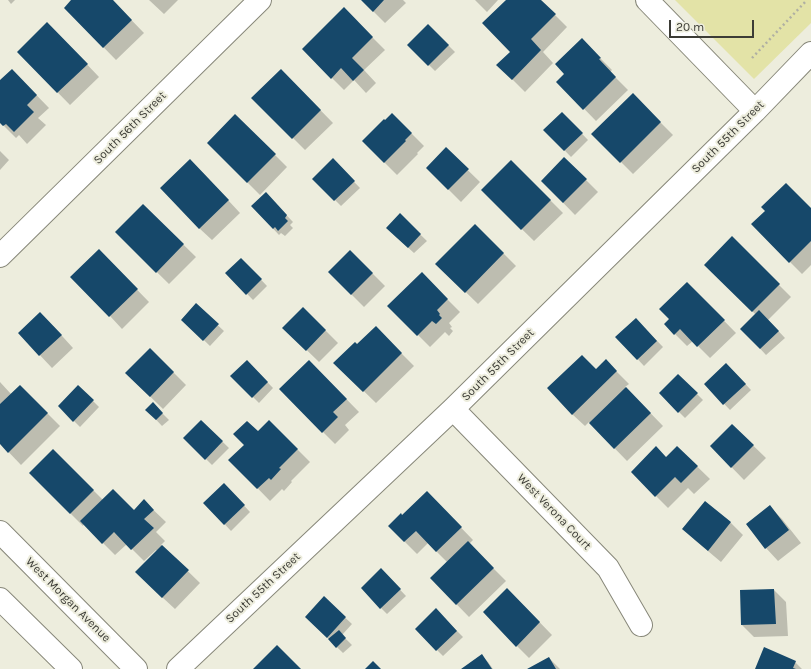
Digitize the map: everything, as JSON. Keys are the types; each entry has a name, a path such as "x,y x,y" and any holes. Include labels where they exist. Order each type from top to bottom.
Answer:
{"street":[{"name":"South 56th Street","path":"0,256 260,0"},
{"path":"647,0 755,111"},
{"name":"South 55th Street","path":"178,669 453,409 755,111 811,53"},
{"name":"West Verona Court","path":"453,409 608,568 641,625"},
{"name":"West Morgan Avenue","path":"0,532 136,669"},
{"path":"0,599 71,669"}],"path":[{"path":"752,58 807,0"}],"green space":[{"path":"675,0 811,0 811,23 754,79"}],"building":[{"path":"71,0 113,0 132,20 103,48 64,8"},
{"path":"361,0 384,0 373,12"},
{"path":"506,0 541,0 556,14 531,39 541,50 512,80 496,65 510,52 482,23"},
{"path":"344,7 373,37 352,58 364,70 353,81 341,68 331,79 302,49"},
{"path":"47,22 88,64 57,93 17,52"},
{"path":"428,24 449,45 428,66 407,45"},
{"path":"582,38 616,77 583,110 556,82 564,74 555,64"},
{"path":"12,69 37,95 27,105 34,112 14,132 6,124 3,126 0,123 0,80"},
{"path":"281,69 321,110 292,139 251,98"},
{"path":"633,93 661,122 620,163 591,134"},
{"path":"562,112 583,133 564,151 543,130"},
{"path":"392,113 412,133 384,163 362,141"},
{"path":"235,114 276,154 247,183 207,143"},
{"path":"446,147 469,169 448,190 426,168"},
{"path":"564,157 587,179 563,203 541,181"},
{"path":"333,158 355,181 334,201 312,179"},
{"path":"190,159 229,200 199,229 160,188"},
{"path":"511,160 551,200 521,230 481,190"},
{"path":"786,183 811,208 811,241 789,263 751,224 765,211 761,207"},
{"path":"266,192 287,215 285,218 288,221 278,231 275,227 273,229 251,206"},
{"path":"143,204 184,244 156,273 115,232"},
{"path":"400,213 421,234 408,248 386,228"},
{"path":"475,224 504,253 465,293 435,264"},
{"path":"732,236 780,284 752,312 704,265"},
{"path":"99,249 138,289 109,317 70,277"},
{"path":"350,250 373,273 351,295 328,272"},
{"path":"241,258 262,279 246,295 225,273"},
{"path":"422,272 448,299 437,310 442,318 436,324 432,321 417,336 387,306"},
{"path":"687,282 725,320 697,347 680,329 674,335 664,324 669,319 659,309"},
{"path":"196,303 219,324 203,341 181,320"},
{"path":"303,307 326,330 306,351 282,328"},
{"path":"759,310 779,331 760,349 740,329"},
{"path":"40,312 62,335 39,356 18,333"},
{"path":"636,318 657,341 637,360 615,337"},
{"path":"376,326 402,353 363,392 333,363 355,342 357,344"},
{"path":"150,348 174,372 150,397 125,373"},
{"path":"582,355 596,369 606,359 617,371 572,415 547,388"},
{"path":"247,360 268,382 252,398 230,376"},
{"path":"309,360 347,399 333,412 338,417 322,433 279,389"},
{"path":"726,363 746,384 723,405 704,384"},
{"path":"678,374 698,393 678,413 659,393"},
{"path":"20,385 48,413 8,453 0,444 0,404"},
{"path":"78,385 94,400 73,422 58,406"},
{"path":"626,387 651,413 614,449 589,423"},
{"path":"153,402 163,413 156,420 145,410"},
{"path":"201,420 223,441 205,460 183,438"},
{"path":"269,420 298,449 279,468 281,469 271,480 269,478 257,489 228,460 244,445 233,434 247,421 258,431"},
{"path":"732,424 754,445 731,468 710,446"},
{"path":"656,446 666,457 677,446 698,466 681,483 675,477 655,497 631,472"},
{"path":"53,449 94,490 70,514 29,473"},
{"path":"224,483 245,505 224,525 203,503"},
{"path":"113,489 134,510 144,499 154,510 144,519 154,528 131,550 114,532 102,544 80,521"},
{"path":"427,491 462,527 436,552 416,531 404,542 388,526"},
{"path":"705,501 731,522 708,551 682,529"},
{"path":"770,505 789,530 765,549 746,524"},
{"path":"468,541 494,568 456,605 430,578"},
{"path":"162,545 189,570 162,598 135,572"},
{"path":"381,568 401,589 380,609 361,588"},
{"path":"507,588 540,622 516,647 483,612"},
{"path":"774,589 776,624 741,625 740,590"},
{"path":"324,596 346,617 327,638 305,617"},
{"path":"436,608 457,631 436,651 415,629"},
{"path":"339,630 346,638 336,648 328,639"},
{"path":"277,645 301,669 253,669"},
{"path":"764,647 796,661 793,668 796,669 755,669"},
{"path":"482,654 492,669 461,669"},
{"path":"549,657 556,669 527,669"},
{"path":"373,661 381,669 365,669"}]}
